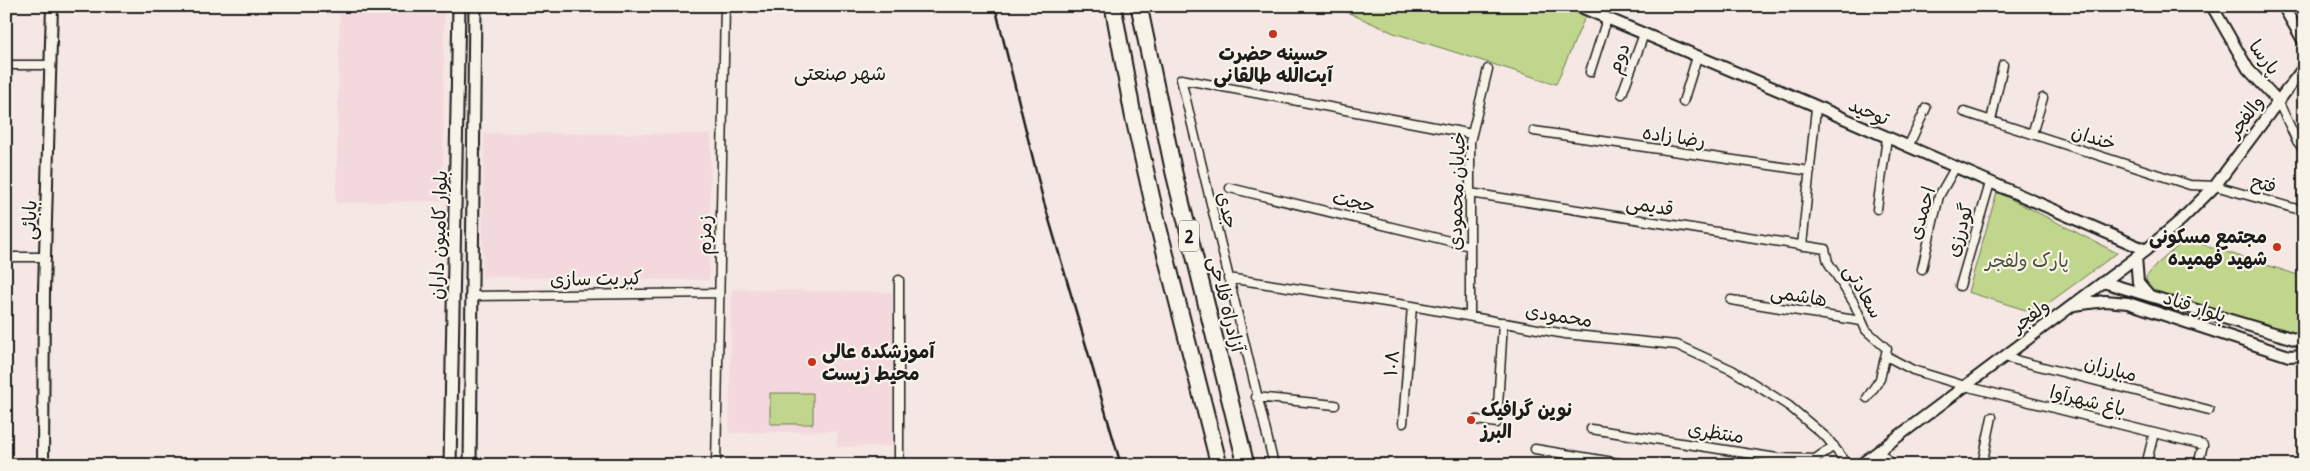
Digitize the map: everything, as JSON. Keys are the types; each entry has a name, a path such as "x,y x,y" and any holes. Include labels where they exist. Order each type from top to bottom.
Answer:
{"highway":[{"name":"2","path":"1113,6 1133,115 1158,225 1219,465"},
{"name":"آزادراه فلاحی","path":"1139,6 1174,173 1246,465"}],"main road":[{"name":"بلوار کامیون داران","path":"450,465 452,443 452,339 459,6"},
{"name":"بلوار کامیون داران","path":"470,465 475,6"},
{"path":"452,339 471,341"},
{"path":"442,465 452,443"}],"street":[{"name":"بابائی","path":"43,465 45,257 52,6"},
{"name":"زمزم","path":"716,465 725,6"},
{"name":"توحید","path":"1578,6 2146,250"},
{"name":"پارسا","path":"2212,6 2248,70 2278,101"},
{"path":"2283,6 2304,42"},
{"path":"1590,72 1607,19"},
{"name":"دوم","path":"1622,94 1644,34"},
{"path":"1683,102 1697,57"},
{"path":"6,65 51,65"},
{"path":"1991,121 2004,65"},
{"name":"والفجر","path":"2215,186 2278,101 2300,78 2304,67"},
{"name":"خیابان محمودی","path":"1470,316 1472,134 1488,69"},
{"name":"جدی","path":"1274,465 1256,397 1181,79 1472,134"},
{"path":"2032,134 2044,98"},
{"path":"2278,101 2297,141 2304,150"},
{"path":"1802,246 1816,108"},
{"path":"1908,148 1926,108"},
{"name":"خندان","path":"1964,112 2190,185 2215,186"},
{"name":"رضا زاده","path":"1534,131 1810,171"},
{"path":"1877,209 1887,138"},
{"name":"احمدی","path":"1922,269 1938,196 1955,168"},
{"name":"گودرزی","path":"1960,286 1990,183"},
{"name":"فتح","path":"2215,186 2304,211"},
{"name":"ولفجر","path":"1860,465 2146,250 2181,220 2215,186"},
{"name":"حجت","path":"1230,188 1470,246"},
{"name":"قدیمی","path":"1470,193 1825,249"},
{"name":"سعادتی","path":"1825,249 1828,262 1854,302 1866,330 1887,349 1886,356"},
{"path":"6,257 45,257"},
{"path":"2136,257 2138,282 2150,296"},
{"name":"محمودی","path":"1228,278 1412,306 1565,334 1677,345 1732,370 1759,385 1789,406 1834,446 1848,465"},
{"path":"899,280 899,465"},
{"name":"بلوار قناد","path":"2104,282 2304,342"},
{"name":"کبریت سازی","path":"472,296 719,293"},
{"name":"هاشمی","path":"1731,300 1861,321"},
{"name":"بلوار قناد","path":"2072,305 2105,301 2128,302 2289,356 2304,355"},
{"name":"۱۰۸","path":"1403,423 1412,306"},
{"path":"1476,420 1497,423 1503,322"},
{"path":"1867,398 1880,378 1886,356"},
{"name":"باغ شهرآوا","path":"1886,356 1913,370 1965,386 2203,445 2198,465"},
{"name":"مبارزان","path":"2004,356 2209,410"},
{"path":"1256,397 1335,405"},
{"path":"1982,465 1992,417"},
{"name":"منتظری","path":"1591,429 1777,458 1815,458 1834,446"},
{"path":"2146,465 2154,433"},
{"path":"1535,449 1631,465"},
{"path":"43,451 51,465"},
{"path":"1878,451 1893,465"}],"shaded area":[{"path":"340,6 444,6 443,201 336,203"},
{"path":"484,133 711,134 709,280 482,277"},
{"name":"آموزشکده عالی محیط زیست","path":"732,289 893,292 895,446 837,447 837,431 729,433"}],"green space":[{"path":"1333,6 1560,6 1586,15 1556,84 1394,33"},
{"name":"پارک ولفجر","path":"1997,192 2117,253 2035,313 1968,292"},
{"path":"2186,239 2304,277 2304,335 2157,292 2147,284 2146,277 2156,265"},
{"path":"770,393 813,393 813,424 770,424"}],"railway":[{"path":"995,6 1043,199 1121,465"}],"place":[{"name":"حسینه حضرت آیت‌الله طالقانی","path":"1273,34"},
{"name":"مجتمع مسکونی شهید فهمیده","path":"2277,247"},
{"name":"آموزشکده عالی محیط زیست","path":"812,362"},
{"name":"نوین گرافیک البرز","path":"1471,420"}],"district":[{"name":"شهر صنعتی","path":"840,72"}]}
